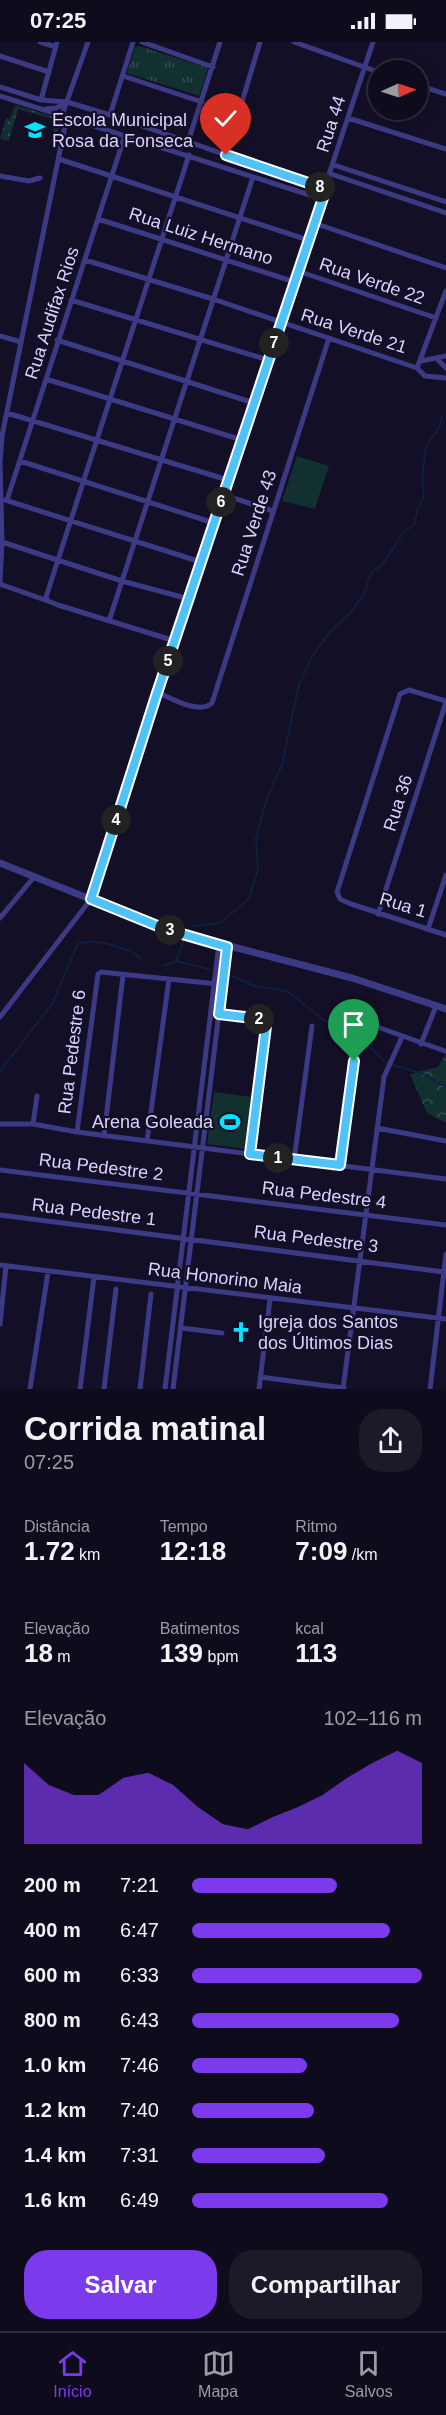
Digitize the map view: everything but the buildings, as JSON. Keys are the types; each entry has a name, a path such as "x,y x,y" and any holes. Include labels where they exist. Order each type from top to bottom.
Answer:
{"street":[{"path":"40,42 57,45 41,100"},
{"path":"88,42 64,116 59,159 1,449 1,488 4,499 0,583 48,601 175,641"},
{"path":"110,115 134,42"},
{"path":"142,42 213,67"},
{"path":"188,142 220,42"},
{"path":"226,155 260,42"},
{"path":"294,42 368,68"},
{"name":"Rua 44","path":"0,1017 91,899 373,42"},
{"path":"0,56 49,72"},
{"path":"123,76 202,102"},
{"path":"0,87 41,100 67,102 110,115 326,189"},
{"path":"428,88 446,94"},
{"path":"0,96 322,199"},
{"path":"43,109 56,108 67,102"},
{"path":"348,118 446,149"},
{"name":"Rua Audifax Rios","path":"4,499 20,461 57,340 125,135"},
{"path":"48,601 46,597 70,521 189,155"},
{"path":"59,159 308,240"},
{"path":"334,165 446,202"},
{"path":"331,174 446,213"},
{"path":"0,176 29,181 40,178"},
{"path":"109,621 254,177"},
{"name":"Rua Luiz Hermano","path":"98,219 295,282"},
{"path":"314,223 446,268"},
{"name":"Rua Verde 21","path":"85,260 213,299 417,368 425,376 446,378"},
{"name":"Rua Verde 22","path":"298,272 436,318"},
{"path":"417,368 446,291"},
{"path":"71,300 268,360"},
{"path":"0,336 21,342"},
{"name":"Rua Verde 43","path":"157,693 198,707 207,707 213,700 329,338"},
{"path":"57,340 254,403"},
{"path":"421,361 446,356"},
{"path":"436,358 446,368"},
{"path":"46,379 242,440"},
{"path":"7,413 228,480"},
{"path":"20,461 214,523"},
{"path":"224,495 273,511"},
{"path":"4,499 201,562"},
{"path":"2,542 122,581 189,599"},
{"name":"Rua 1","path":"446,702 409,690 402,691 395,706 337,892 340,899 351,904 446,935"},
{"name":"Rua 36","path":"378,914 446,702"},
{"path":"0,863 155,926 227,947 352,978 446,1009"},
{"path":"429,929 446,875"},
{"path":"0,918 34,878"},
{"path":"165,1389 219,944"},
{"path":"173,1389 227,947"},
{"name":"Rua Pedestre 6","path":"77,1132 97,975 101,972 123,975"},
{"path":"104,1136 123,975 222,985"},
{"path":"147,1141 169,979"},
{"path":"421,1044 436,1006"},
{"path":"219,1014 261,1019 266,1026 250,1154"},
{"path":"369,1024 446,1051"},
{"path":"294,1160 312,1026"},
{"path":"260,1377 344,1389 384,1077 402,1037"},
{"path":"340,1165 354,1061"},
{"path":"33,1124 36,1096"},
{"path":"0,1124 33,1124 104,1136 446,1179"},
{"path":"377,1128 446,1141"},
{"name":"Rua Pedestre 2","path":"0,1170 198,1193"},
{"name":"Rua Pedestre 4","path":"198,1193 446,1225"},
{"name":"Rua Pedestre 1","path":"0,1215 184,1238"},
{"name":"Rua Pedestre 3","path":"184,1238 444,1272"},
{"path":"430,1389 446,1254"},
{"path":"0,1324 3,1266"},
{"name":"Rua Honorino Maia","path":"3,1266 446,1319"},
{"path":"30,1389 48,1272"},
{"path":"80,1389 94,1277"},
{"path":"104,1389 116,1289"},
{"path":"140,1389 151,1294"},
{"path":"259,1389 270,1299"},
{"path":"181,1328 222,1333"},
{"path":"169,1354 178,1356"}],"green space":[{"path":"139,46 208,68 199,96 127,73 135,47"},
{"path":"16,105 60,119 56,142 51,140 56,120 18,109 9,141 0,139 6,118 9,119"},
{"path":"297,456 329,466 315,509 282,501"},
{"path":"446,1054 446,1123 427,1113 410,1074 438,1067"},
{"name":"Arena Goleada","path":"214,1092 253,1097 247,1149 207,1144"}],"waterway":[{"path":"193,926 220,923 249,899 258,869 256,838 267,798 282,765 299,684 313,655 329,633 351,612 364,594 371,573 384,563 402,534 415,523 424,495 422,480 426,446 440,426 442,416"},
{"path":"163,966 176,961 184,940"},
{"path":"0,1071 52,1004 78,944 93,942 112,945 142,959"},
{"path":"176,961 212,970"},
{"path":"233,976 254,986 287,991 324,1020 362,1041 387,1063"},
{"path":"392,1065 421,1073 446,1087"}],"place":[{"name":"Escola Municipal Rosa da Fonseca","path":"35,130"},
{"name":"Arena Goleada","path":"230,1122"},
{"name":"Igreja dos Santos dos Últimos Dias","path":"241,1332"}],"route":[{"path":"226,155 326,189 157,693 91,899 165,929 227,947 219,1014 261,1019 266,1026 250,1154 340,1165 354,1061"}]}
